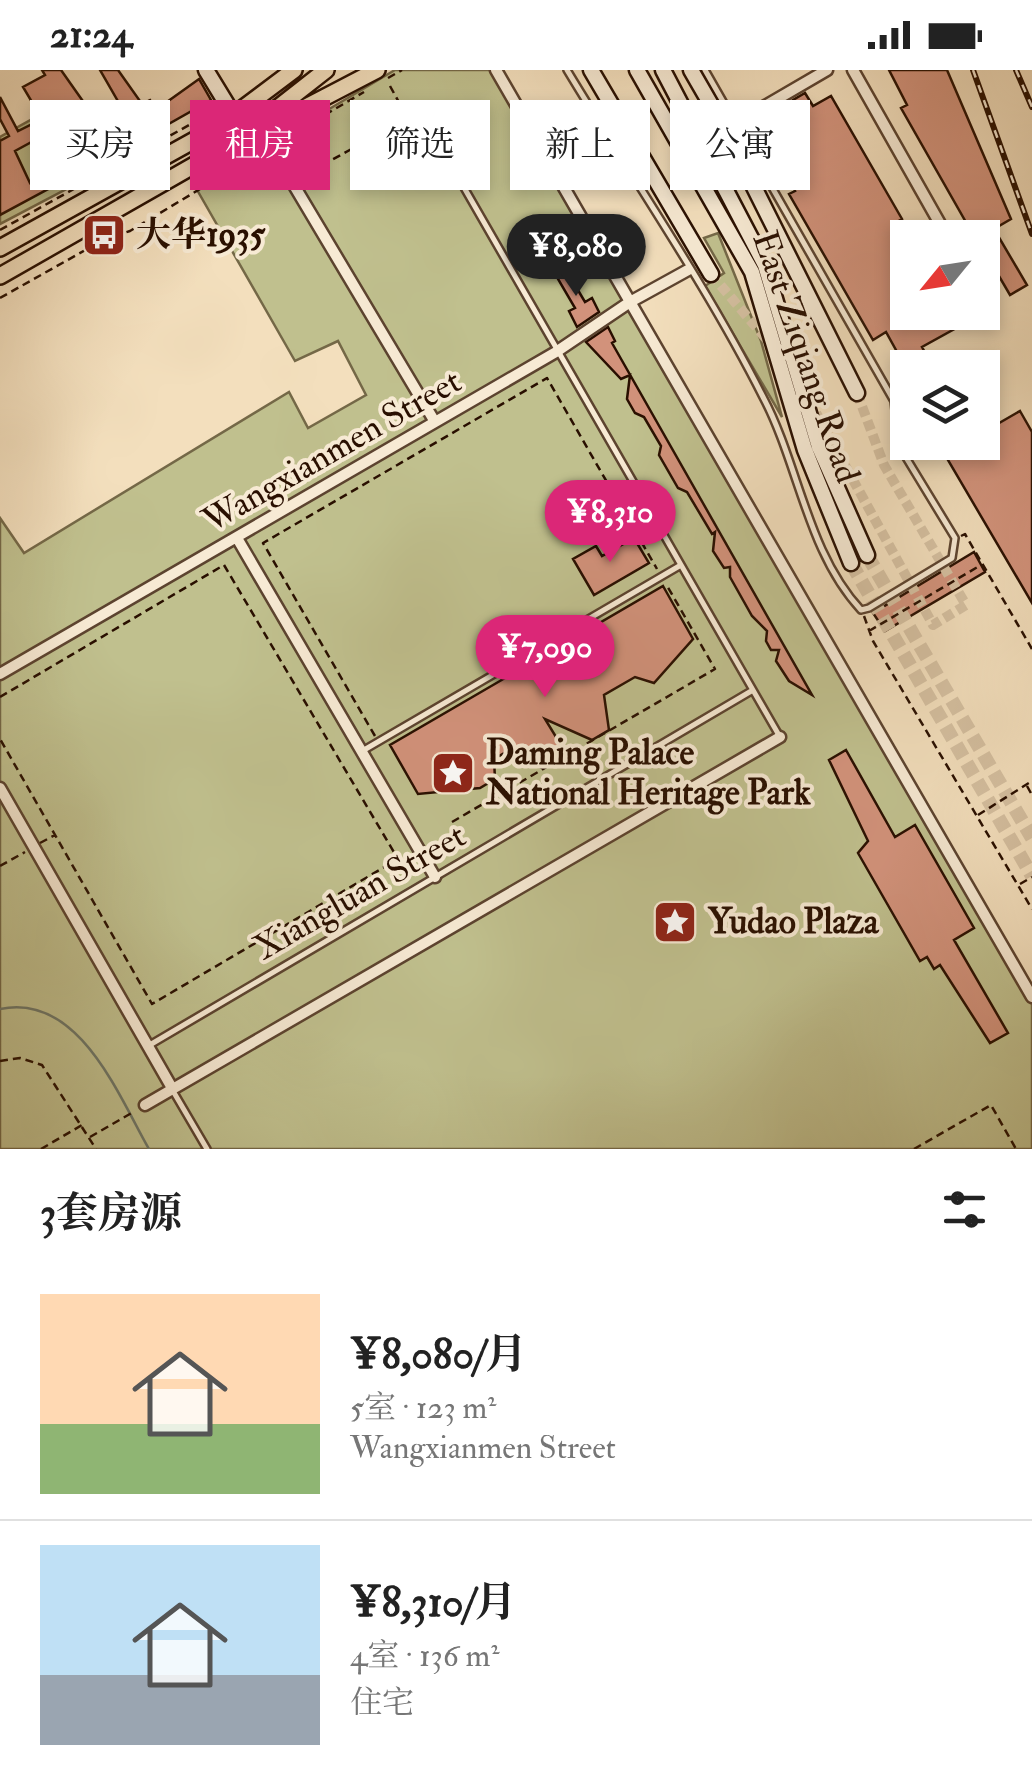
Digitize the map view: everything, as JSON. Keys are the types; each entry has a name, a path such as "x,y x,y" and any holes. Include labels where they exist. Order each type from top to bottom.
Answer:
{"main road":[{"path":"206,70 224,100"},
{"path":"246,100 294,70"},
{"path":"288,100 326,70"},
{"path":"591,70 711,274"},
{"path":"602,70 606,95"},
{"name":"East Ziqiang Road","path":"637,70 752,272 805,450 851,563"},
{"name":"East Ziqiang Road","path":"664,70 765,265 820,446 867,555"},
{"path":"691,70 726,128 858,393"},
{"path":"326,100 384,73"},
{"path":"0,248 190,134"},
{"path":"0,276 190,168"}],"street":[{"path":"496,70 1032,997"},
{"path":"777,100 828,70"},
{"path":"854,70 938,220"},
{"path":"297,190 435,422"},
{"name":"Wangxianmen Street","path":"0,674 556,352 630,302 688,270"},
{"path":"237,538 435,877"},
{"path":"145,1105 780,737"},
{"path":"0,788 172,1088"}],"lane":[{"path":"567,70 764,397 814,530 862,610 942,566 957,548 955,538 899,446 894,424 896,409 889,392 774,190"},
{"path":"705,70 722,100"},
{"path":"465,190 780,737"},
{"path":"361,751 682,566"},
{"name":"Xiangluan Street","path":"148,1046 753,690"},
{"path":"172,1088 207,1149"}],"path":[{"path":"330,108 391,70"},
{"path":"384,73 402,70"},
{"path":"390,86 398,100"},
{"path":"0,230 190,131"},
{"path":"0,298 95,244 130,231 198,190"},
{"path":"378,742 263,543 547,378 715,669 452,822"},
{"path":"955,538 965,534 1032,648"},
{"path":"0,697 224,564 398,860 152,1004 0,739"},
{"path":"869,631 983,564"},
{"path":"862,610 869,631 1032,909"},
{"path":"976,816 1032,781"},
{"path":"1026,784 1032,795"},
{"path":"0,866 56,835"},
{"path":"1018,885 1032,877"},
{"path":"0,1061 20,1058 42,1065 96,1149"},
{"path":"89,1137 145,1105"},
{"path":"914,1149 991,1105 1016,1149"},
{"path":"41,1149 82,1125"}],"green space":[{"name":"Daming Palace National Heritage Park","path":"395,70 501,70 518,100 510,100 510,190 570,190 1032,992 1032,1149 0,1149 0,518 24,553 289,392 308,428 366,395 338,341 295,361 197,190 330,190 330,109"},
{"path":"30,120 30,190 65,190 0,224 0,137"},
{"path":"718,233 761,341 782,417 705,286 724,273 704,238"}],"building":[{"path":"42,70 61,70 82,100 31,100 23,87 45,75"},
{"path":"100,70 118,70 139,100 117,100"},
{"path":"889,70 947,70 1011,219 1000,225 1000,220 965,220 901,108 907,105"},
{"path":"199,79 211,100 190,100 190,112 170,123 170,100"},
{"path":"831,96 902,219 890,220 890,330 953,330 922,347 924,350 896,350 886,332 873,340 789,194 810,190 810,101 813,106"},
{"path":"0,97 18,131 30,125 30,143 15,151 30,190 46,190 0,215 0,141 9,136 0,119"},
{"path":"1000,239 1027,285 1010,295 1000,278"},
{"path":"559,258 585,302 592,298 599,312 577,327 569,311 575,308 558,279"},
{"path":"608,327 615,341 612,343 812,695 789,681 776,661 779,650 771,650 766,641 767,631 752,616 730,577 730,567 724,568 713,551 715,532 712,534 687,492 678,488 659,455 661,446 644,417 635,413 627,399 630,375 621,379 586,342"},
{"path":"1020,411 1032,432 1032,603 948,460 1000,460 1000,423"},
{"path":"634,538 649,563 594,595 573,559 596,546 602,556"},
{"path":"974,552 985,572 885,631 873,613"},
{"path":"663,586 693,639 654,683 635,677 604,695 609,730 592,740 545,719 561,745 559,759 542,768 508,751 494,759 495,779 480,788 418,794 390,745"},
{"path":"846,750 895,837 915,825 974,928 954,940 1008,1033 990,1043 940,965 934,969 927,957 920,961 858,853 868,841 829,760"}],"waterway":[{"path":"0,1009 28,1008 52,1016 74,1032 110,1077 149,1149"}],"tunnel":[{"path":"711,274 791,368"},
{"path":"809,400 933,625 966,605 884,465 857,393"},
{"path":"867,555 1032,838"},
{"path":"851,563 1032,876"}],"railway":[{"path":"973,70 1032,234"},
{"path":"1016,70 1032,107"}],"place":[{"name":"大华1935","path":"104,235"},
{"name":"Daming Palace National Heritage Park","path":"453,773"},
{"name":"Yudao Plaza","path":"675,922"}]}
